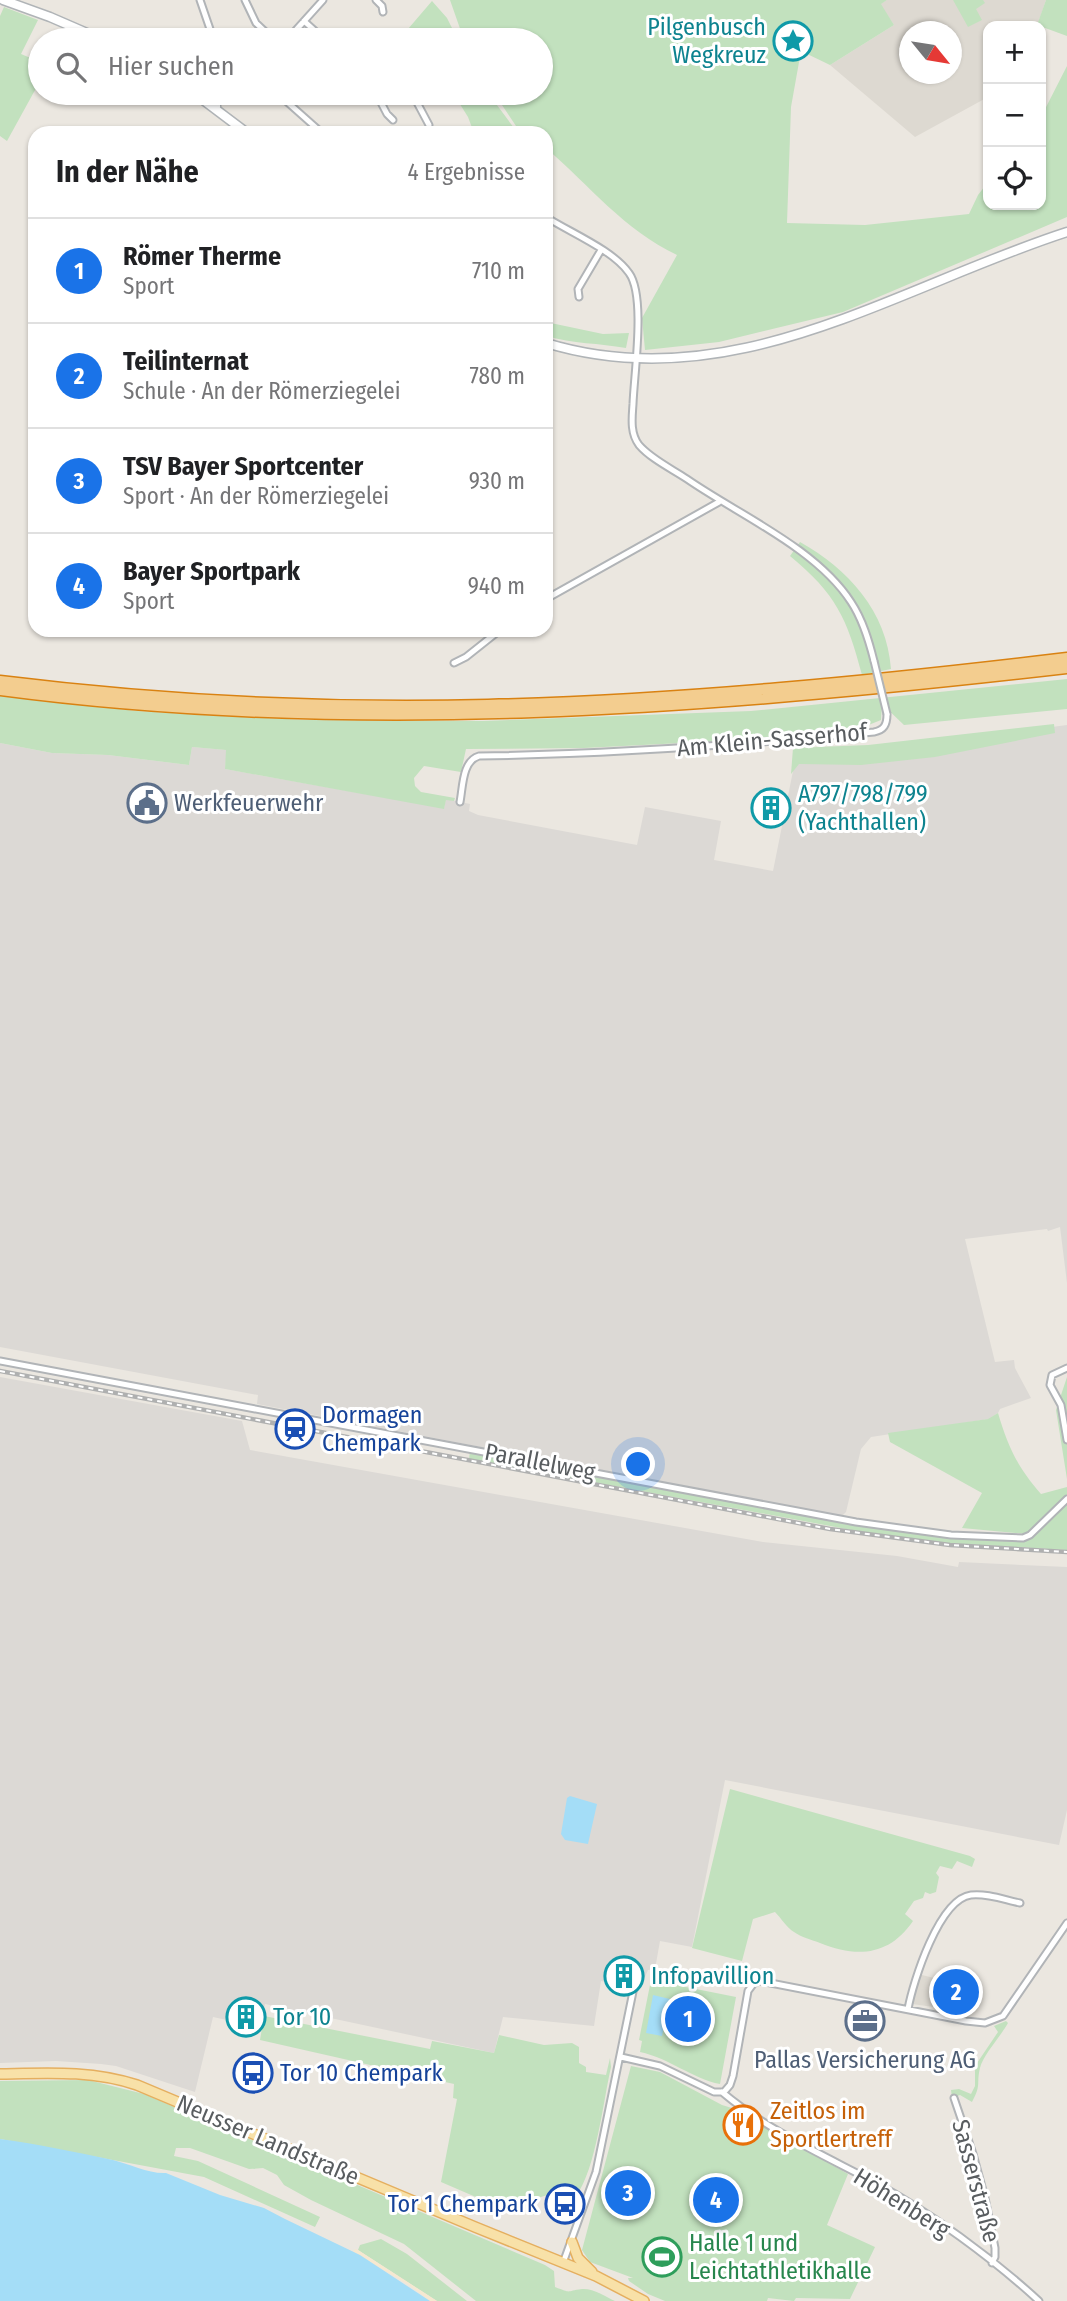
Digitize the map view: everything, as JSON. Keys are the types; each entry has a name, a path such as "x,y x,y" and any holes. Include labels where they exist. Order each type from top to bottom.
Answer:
{"highway":[{"path":"0,681 142,696 240,702 489,705 667,697 846,682 1067,658"},
{"path":"0,690 244,712 488,714 680,705 849,691 1067,668"}],"main road":[{"path":"3,0 75,28"},
{"path":"211,105 238,126"},
{"path":"215,105 219,111"},
{"path":"553,345 574,351 635,359 680,359 744,350 792,337 1067,232"},
{"name":"Neusser Landstraße","path":"0,2074 76,2073 111,2077 136,2085 596,2276 644,2301"},
{"path":"572,2242 578,2258 596,2276"}],"street":[{"path":"200,0 209,28"},
{"path":"245,0 261,28"},
{"path":"298,28 323,0"},
{"path":"376,0 382,6 383,12"},
{"path":"304,21 312,28"},
{"path":"290,105 314,126"},
{"path":"382,105 393,120"},
{"path":"418,105 429,126"},
{"path":"553,221 601,250 631,275 636,287 638,313 635,359"},
{"path":"579,297 578,289 601,250"},
{"name":"Am Klein-Sasserhof","path":"460,802 468,763 479,756 580,754 764,743 880,731 887,722 874,661 861,621 852,604 830,576 801,552 719,502 647,452 635,438 632,425 635,359"},
{"path":"553,595 719,502"},
{"path":"454,663 492,637"},
{"name":"Parallelweg","path":"0,1361 856,1522 951,1535 1023,1538 1036,1530 1067,1499"},
{"path":"1067,1368 1057,1371 1050,1379 1062,1405 1067,1440"},
{"path":"908,2009 920,1963 943,1919 958,1900 964,1896 980,1895 1020,1903"},
{"path":"722,2092 727,2090 731,2082 748,1991 754,1983 766,1982 978,2023 995,2020 1010,2009 1067,1923"},
{"path":"563,2263 596,2172 636,1977"},
{"name":"Höhenberg","path":"621,2057 660,2066 705,2089 722,2092 808,2148 876,2183 920,2210 1039,2301"},
{"name":"Sasserstraße","path":"954,2098 985,2198 995,2248 992,2263"}],"shaded area":[{"path":"887,0 1046,0 1039,21 983,21 983,100 915,137 830,65 894,25 880,4"},
{"path":"1067,725 1067,1283 1060,1227 1048,1231 965,1239 995,1362 1014,1360 1015,1368 1031,1398 1000,1409 989,1419 871,1437 861,1449 846,1512 842,1516 257,1404 258,1395 0,1347 0,743 52,753 108,755 189,765 192,747 227,750 225,769 444,808 446,799 470,804 469,811 478,815 637,845 645,807 721,821 714,860 773,871 796,756 880,750"},
{"path":"0,1377 242,1421 250,1450 763,1542 897,1556 958,1567 959,1562 1067,1567 1067,1810 1059,1845 725,1780 692,1947 660,1941 655,1969 648,1970 644,1979 636,1977 635,1982 623,1981 621,1986 601,1981 594,2026 503,2017 494,2053 265,2004 260,2027 213,2017 195,2092 116,2066 56,2061 0,2063"},
{"path":"918,1974 962,1985 960,1996 950,1997 948,2009 912,2004"}],"green space":[{"path":"450,0 887,0 881,4 894,25 830,65 801,51 791,107 787,223 865,225 969,214 983,188 983,210 1046,210 1046,107 1067,66 1067,217 843,312 719,342 645,350 642,318 677,255 640,233 553,155 553,126 516,126 502,105 553,105 553,28 460,28"},
{"path":"953,0 983,0 985,3 976,9 982,20 968,27"},
{"path":"1046,0 1067,0 1067,36 1046,28 1046,21 1038,21"},
{"path":"432,1 452,28 409,28"},
{"path":"4,7 38,20 34,28 28,28 28,40 21,54 28,57 28,103 7,141 0,136 0,16"},
{"path":"460,105 497,105 513,126 471,126"},
{"path":"553,323 603,334 629,333 626,348 553,338"},
{"path":"800,542 834,565 862,594 882,628 891,669 862,675 851,638 838,608 819,583 790,556"},
{"path":"1067,679 1067,709 904,725 882,704 881,720 866,726 760,739 584,748 466,749 461,772 424,766 414,778 415,786 421,792 455,798 454,801 446,800 444,809 225,769 226,750 192,747 189,765 108,755 52,753 0,743 0,696 137,711 221,716 307,720 483,721 751,711"},
{"path":"1054,724 1055,733 935,757 861,765 799,764 791,774 793,748 868,745"},
{"path":"1067,1377 1067,1479 1056,1410"},
{"path":"998,1413 1015,1456 1041,1494 1067,1487 1067,1550 944,1543 884,1536 469,1459 470,1451 855,1525 951,1537 1027,1540 1036,1535 962,1528 982,1493 890,1442 888,1433 988,1419"},
{"path":"730,1789 975,1859 972,1867 957,1861 952,1869 940,1866 936,1873 939,1877 936,1892 925,1892 923,1898 914,1901 905,1914 913,1921 904,1933 883,1947 871,1951 847,1951 797,1934 775,1912 753,1919 742,1961 692,1948"},
{"path":"651,1980 736,1997 720,2084 640,2052 642,2041 639,2040"},
{"path":"264,2016 430,2049 432,2041 494,2053 499,2035 544,2045 572,2043 579,2047 579,2063 586,2067 586,2072 606,2075 610,2058 611,2067 598,2134 583,2184 576,2196 550,2194 511,2211 498,2211 499,2207 441,2182 457,2099 453,2098 454,2084 260,2040"},
{"path":"1006,2021 1008,2023 982,2063 978,2088 972,2102 960,2095 952,2098 951,2090 959,2089 971,2094 975,2086 975,2066 998,2032 994,2026"},
{"path":"631,2066 660,2072 722,2105 735,2109 848,2174 827,2225 875,2247 850,2299 665,2301 648,2294 628,2278 633,2278 590,2262 582,2250"},
{"path":"88,2080 144,2094 545,2265 554,2271 555,2287 567,2291 591,2290 615,2301 476,2301 404,2244 311,2200 284,2185 277,2175 263,2168 249,2169 190,2148 176,2148 174,2156 198,2161 320,2217 315,2227 204,2177 0,2139 0,2081"},
{"path":"381,2239 407,2254 467,2301 437,2301 358,2250 360,2245"}],"sand":[{"path":"355,2249 437,2301 430,2301 409,2285 353,2252"}],"water":[{"path":"570,1796 597,1804 588,1844 565,1840 561,1834 567,1798"},
{"path":"653,1995 674,2000 668,2005 673,2009 675,2018 666,2017 662,2036 646,2033"},
{"path":"0,2139 71,2151 166,2173 220,2195 264,2208 360,2255 430,2301 0,2301"}],"railway":[{"path":"0,1371 830,1529 950,1545 1067,1552"}],"place":[{"name":"Pilgenbusch Wegkreuz","path":"793,41"},
{"name":"Werkfeuerwehr","path":"147,803"},
{"name":"A797/798/799 (Yachthallen)","path":"771,808"},
{"name":"Dormagen Chempark","path":"295,1429"},
{"name":"Infopavillion","path":"624,1976"},
{"name":"Teilinternat","path":"956,1992"},
{"name":"Tor 10","path":"246,2017"},
{"name":"Römer Therme","path":"688,2019"},
{"name":"Pallas Versicherung AG","path":"865,2021"},
{"name":"Tor 10 Chempark","path":"253,2073"},
{"name":"Zeitlos im Sportlertreff","path":"743,2125"},
{"name":"TSV Bayer Sportcenter","path":"628,2193"},
{"name":"Bayer Sportpark","path":"716,2200"},
{"name":"Tor 1 Chempark","path":"565,2204"},
{"name":"Halle 1 und Leichtathletikhalle","path":"662,2257"}]}
